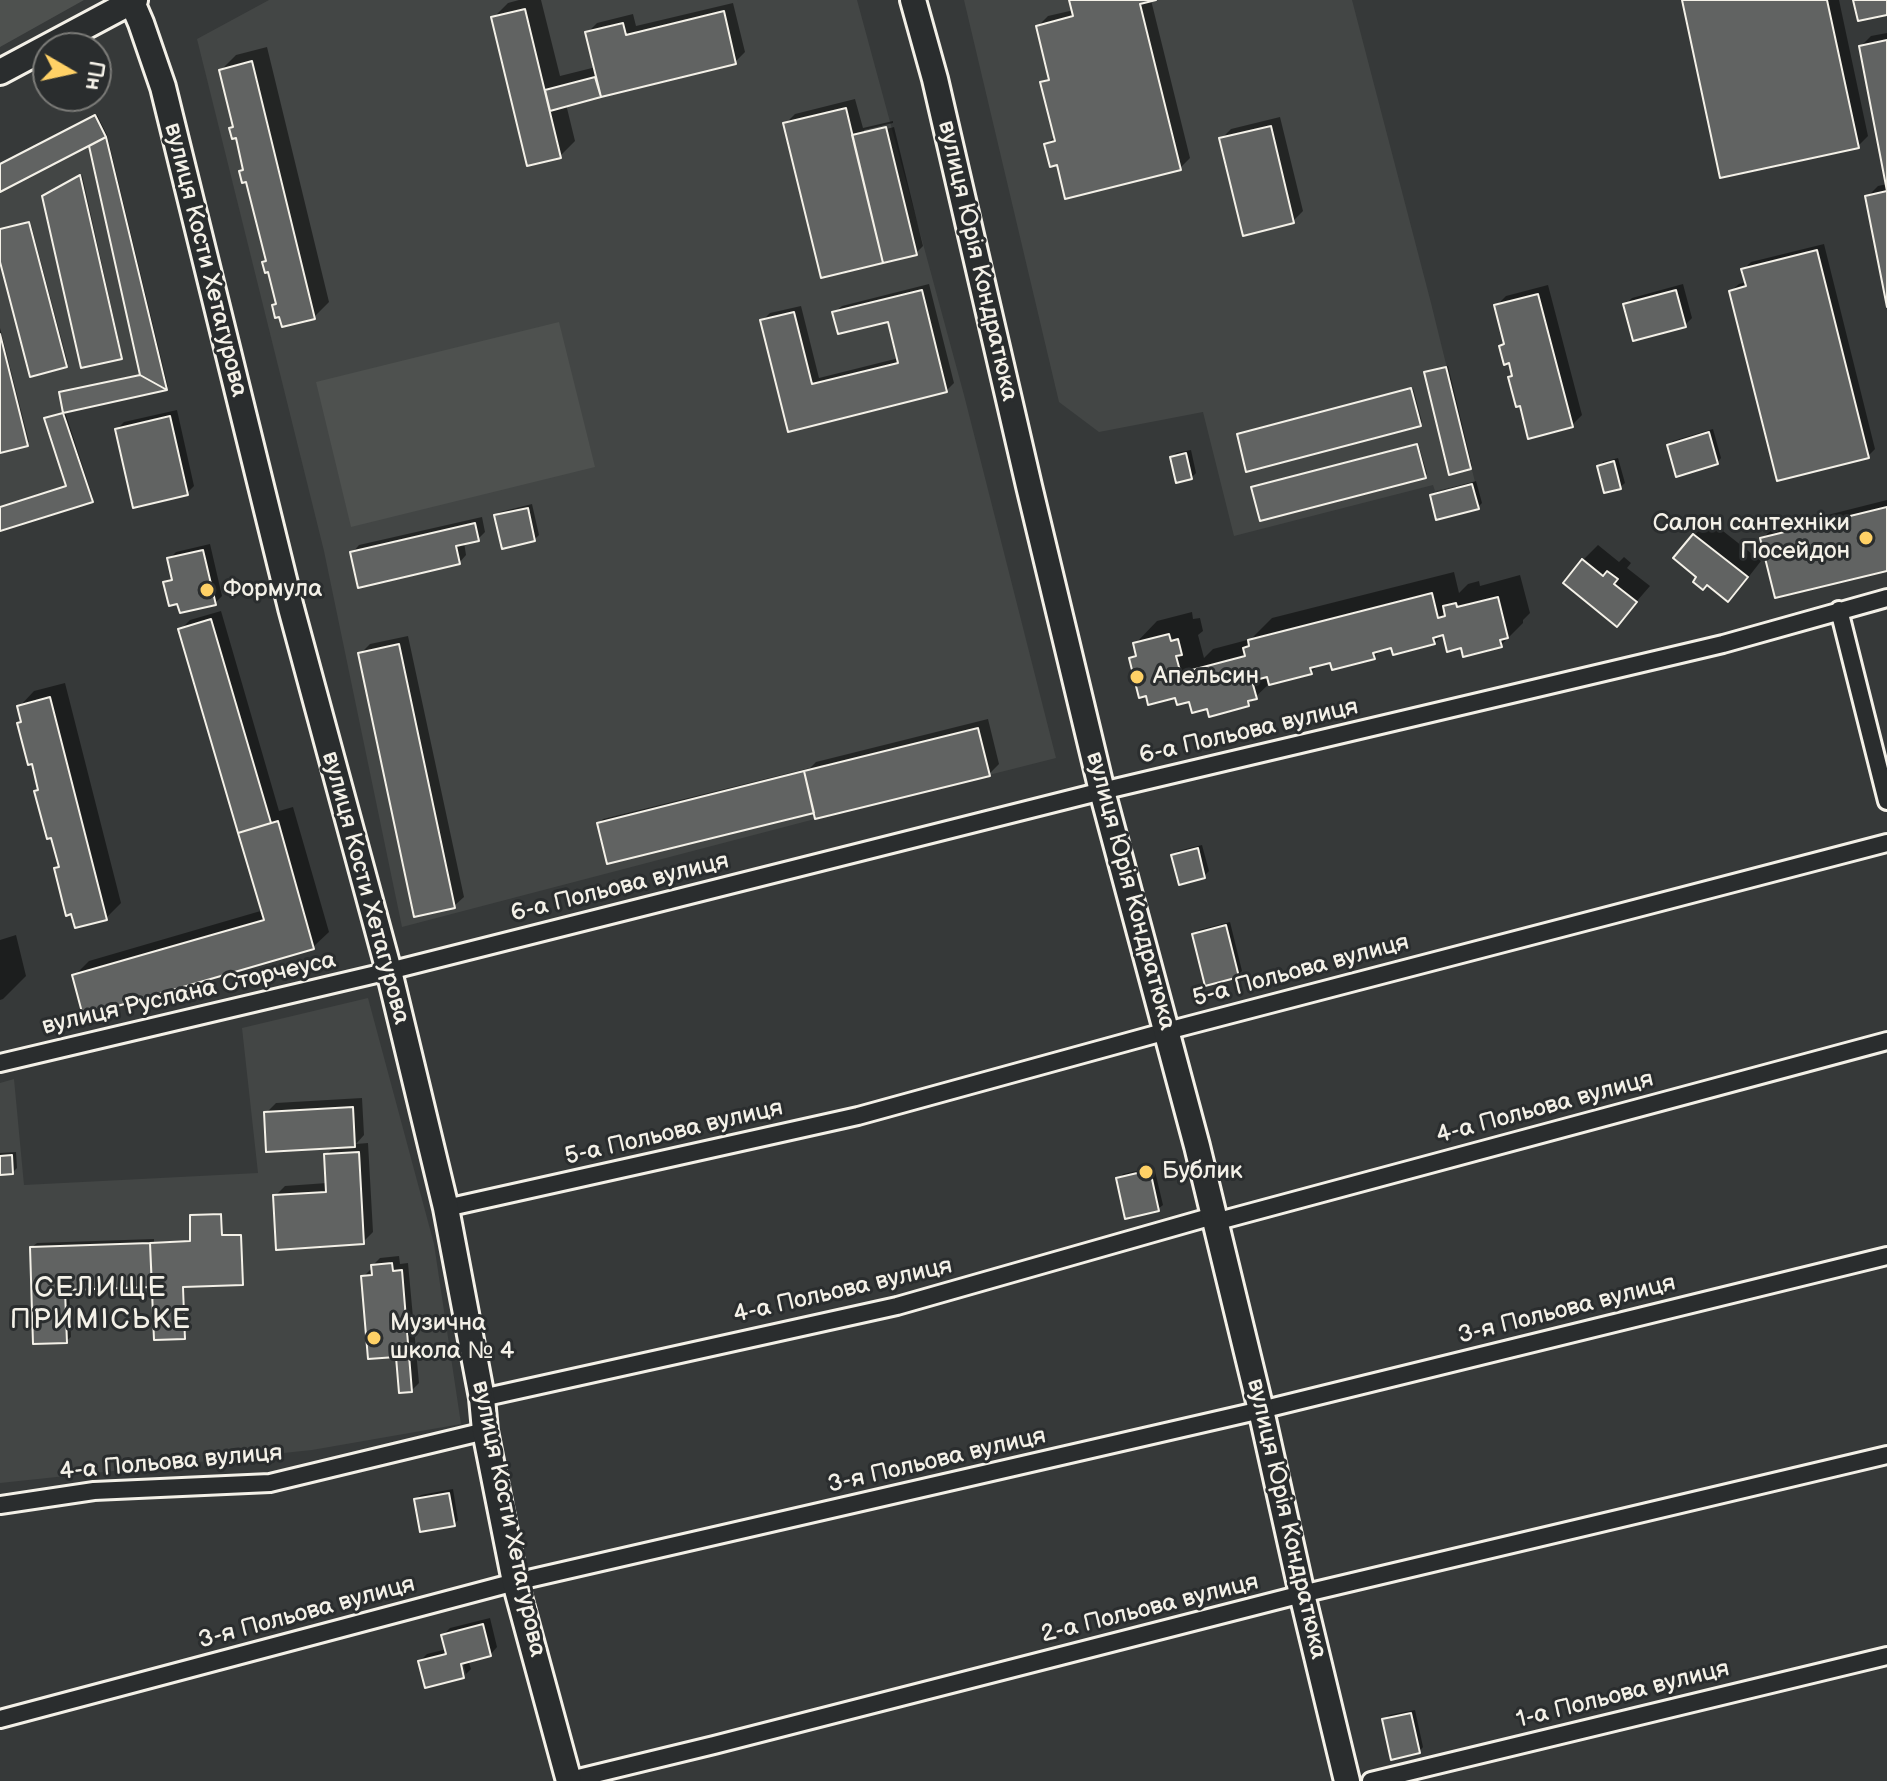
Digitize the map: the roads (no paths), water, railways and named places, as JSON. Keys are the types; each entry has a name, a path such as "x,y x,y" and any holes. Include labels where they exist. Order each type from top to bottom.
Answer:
{"street":[{"name":"вулиця Юрія Кондратюка","path":"913,0 935,79 1102,791 1167,1031 1261,1410 1347,1781"},
{"path":"0,72 133,1"},
{"name":"вулиця Кости Хетагурова","path":"133,1 163,87 291,608 389,971 446,1208 515,1582 568,1781"},
{"name":"6-а Польова вулиця","path":"389,971 1102,791 1709,647 1887,598"},
{"path":"1839,610 1887,801"},
{"name":"5-а Польова вулиця","path":"446,1208 858,1116 1167,1031 1887,843"},
{"name":"вулиця Руслана Сторчеуса","path":"0,1063 389,971"},
{"name":"4-а Польова вулиця","path":"482,1398 897,1306 1887,1041"},
{"name":"3-я Польова вулиця","path":"0,1719 515,1582 1261,1410 1887,1256"},
{"name":"4-а Польова вулиця","path":"0,1505 94,1491 270,1483 485,1431"},
{"name":"2-а Польова вулиця","path":"568,1781 1302,1594 1887,1455"},
{"name":"1-а Польова вулиця","path":"1371,1781 1887,1656"}],"place":[{"name":"Салон сантехніки Посейдон","path":"1866,538"},
{"name":"Формула","path":"207,590"},
{"name":"Апельсин","path":"1137,677"},
{"name":"Бублик","path":"1146,1172"},
{"name":"Музична школа № 4","path":"374,1338"}],"district":[{"name":"СЕЛИЩЕ ПРИМІСЬКЕ","path":"101,1305"}]}
